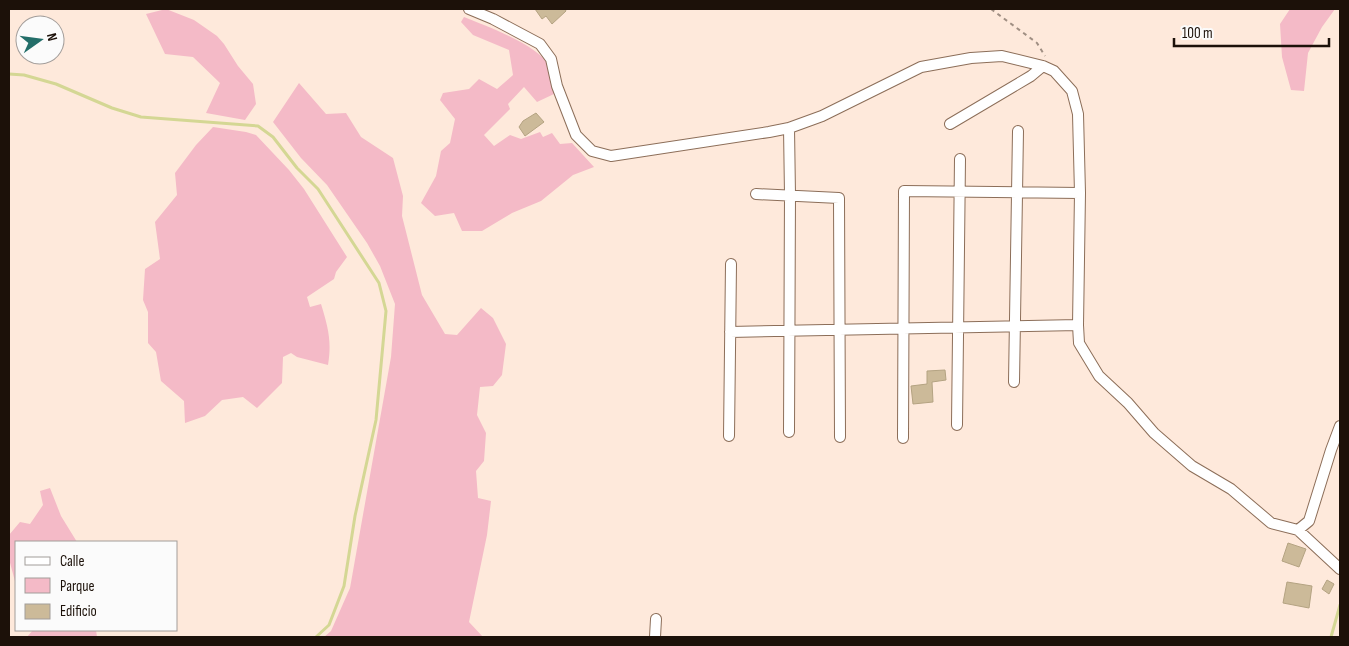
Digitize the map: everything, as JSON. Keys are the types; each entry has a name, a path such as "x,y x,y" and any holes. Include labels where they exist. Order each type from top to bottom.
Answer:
{"street":[{"path":"469,9 493,19 540,44 551,59 557,86 576,134 592,151 611,156 789,128 822,116 921,67 971,58 1002,56 1043,66 1054,71 1072,91 1078,114 1080,193 1079,343 1099,376 1128,403 1154,434 1192,466 1231,489 1271,523 1298,530 1340,569"},
{"path":"950,124 1031,76 1043,66"},
{"path":"789,128 789,432"},
{"path":"1014,382 1018,132"},
{"path":"957,425 960,159"},
{"path":"903,438 904,191 1080,193"},
{"path":"756,194 839,198 840,437"},
{"path":"729,436 731,264"},
{"path":"730,332 1078,325"},
{"path":"1298,530 1308,521 1330,450 1340,426"},
{"path":"655,637 656,619"}],"path":[{"path":"991,9 1037,43 1054,71"}],"green space":[{"path":"166,9 194,20 217,36 253,84 256,104 245,120 206,113 220,83 193,57 165,54 146,14"},
{"path":"1290,9 1335,9 1322,27 1308,53 1304,91 1291,90 1282,57 1280,24"},
{"path":"464,17 511,37 535,51 544,59 552,73 554,94 537,102 524,87 508,104 510,109 484,135 494,146 510,135 521,139 540,132 543,137 552,133 560,144 572,143 594,167 573,175 541,201 512,213 482,231 462,231 454,213 435,216 421,203 436,176 441,151 450,143 455,119 440,100 443,93 469,89 479,79 497,89 513,75 509,50 473,35 461,22"},
{"path":"299,83 326,114 346,113 361,137 393,158 403,196 402,216 422,295 445,334 457,335 481,308 493,318 506,344 502,375 493,386 480,387 477,415 486,433 484,461 476,471 478,498 491,501 487,535 469,622 483,637 324,637 331,631 350,588 391,357 395,304 380,266 367,243 327,185 301,158 273,122"},
{"path":"213,127 256,135 304,189 347,257 336,272 334,279 307,297 310,307 321,304 326,320 330,349 328,365 297,357 291,353 283,357 282,383 257,408 243,397 222,400 205,416 185,423 184,401 161,381 156,352 148,343 148,312 143,300 145,269 160,259 155,222 177,195 175,173 196,145"},
{"path":"50,488 61,516 76,541 15,541 15,581 9,559 9,535 20,522 30,524 43,505 40,491"},
{"path":"32,631 96,631 97,637 27,637"}],"building":[{"path":"535,9 565,9 566,11 552,24 546,16 542,19"},
{"path":"536,113 544,122 525,136 519,127 523,121"},
{"path":"945,370 946,380 932,382 933,402 913,404 911,386 927,384 927,371"},
{"path":"1288,543 1306,549 1299,567 1282,561"},
{"path":"1327,580 1334,584 1329,594 1322,589"},
{"path":"1287,582 1312,586 1309,608 1283,603"}],"waterway":[{"path":"9,74 24,75 56,84 112,108 141,117 258,126 273,137 297,168 318,189 379,283 386,311 376,420 355,516 344,586 329,625 316,637"},
{"path":"1331,637 1340,605"}]}
